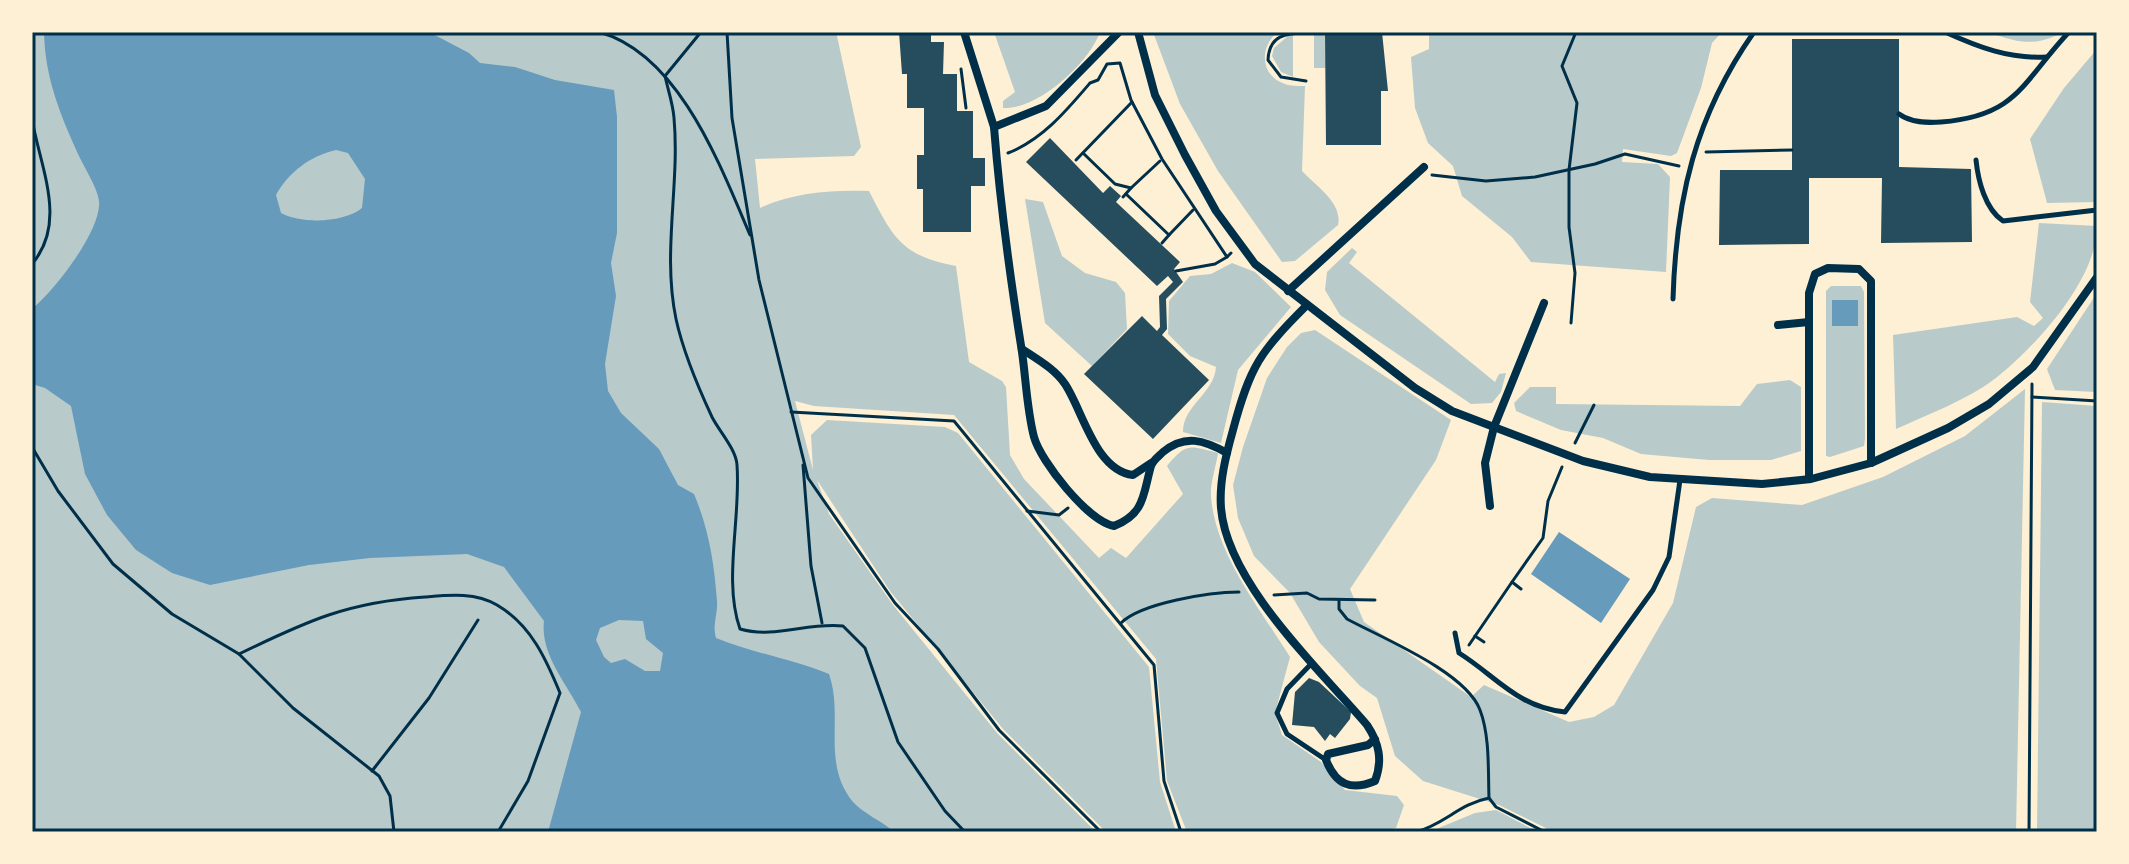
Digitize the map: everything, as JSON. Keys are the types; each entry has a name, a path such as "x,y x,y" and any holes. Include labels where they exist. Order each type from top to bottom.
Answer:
{"street":[{"path":"964,32 994,127 1002,229 1035,439 1055,473 1107,525 1125,522 1138,512 1146,496 1152,463"},
{"path":"994,127 1046,106 1119,32"},
{"path":"1138,32 1155,95 1216,211 1255,264 1415,388 1452,411 1566,456 1650,477 1762,484 1809,479 1871,463 1948,428 1989,404 2033,367 2097,277"},
{"path":"1288,291 1424,167"},
{"path":"1809,479 1811,283 1815,274 1828,268 1859,269 1867,275 1872,291 1871,463"},
{"path":"1490,506 1485,463 1494,427 1544,303"},
{"path":"1306,306 1266,345 1252,370 1227,453 1221,510 1234,552 1281,629 1375,739 1380,768 1375,781 1359,788 1344,785 1334,777 1326,760 1333,750 1368,745 1375,739"},
{"path":"1778,325 1809,322"},
{"path":"1022,349 1063,381 1097,447 1110,463 1133,475 1181,440 1201,440 1227,453"}],"lane":[{"path":"1673,299 1675,243 1688,168 1732,69 1754,32"},
{"path":"1945,32 1985,50 2024,58 2046,57"},
{"path":"1899,114 1906,119 1938,122 1970,119 2003,107 2069,32"},
{"path":"1976,160 1978,180 1996,217 2003,221 2097,210"},
{"path":"1455,633 1459,653 1504,690 1552,711 1565,712 1653,590 1669,557 1680,480"},
{"path":"1312,662 1287,689 1277,713 1287,734 1326,760"}],"path":[{"path":"599,32 648,56 665,76 708,143 753,242"},
{"path":"665,76 701,32"},
{"path":"727,32 732,118 753,242 808,478 895,603 938,649 999,730 1101,832"},
{"path":"1571,323 1575,273 1569,227 1569,170 1577,103 1562,66 1576,32"},
{"path":"1306,81 1281,77 1268,60 1271,44 1278,37 1287,33 1307,33"},
{"path":"959,60 966,108"},
{"path":"996,154 1027,144 1042,129 1057,121 1090,83 1098,80 1107,64 1124,66 1125,87 1162,159 1227,257"},
{"path":"665,76 674,116 675,186 669,272 676,322 712,416 737,461 733,610 740,629 758,634 822,623 843,626 865,648 898,742 945,811 965,832"},
{"path":"1076,160 1132,102"},
{"path":"32,119 51,203 51,226 32,264"},
{"path":"1694,153 1792,150"},
{"path":"1083,153 1115,184 1131,188"},
{"path":"1424,167 1433,177 1486,181 1569,170 1625,154 1688,168"},
{"path":"1162,159 1124,196 1169,235"},
{"path":"1162,243 1193,210"},
{"path":"1176,271 1215,264 1241,245"},
{"path":"2029,832 2032,397 2097,401"},
{"path":"1469,645 1543,538 1554,483 1594,405"},
{"path":"791,412 954,421 1154,665 1164,781 1181,832"},
{"path":"32,447 58,491 113,564 172,614 239,654 293,708 372,771 390,796 394,832"},
{"path":"802,455 811,566 822,623"},
{"path":"1027,511 1059,515 1078,499"},
{"path":"1512,582 1521,589"},
{"path":"239,654 306,621 374,600 454,595 480,598 499,606 542,649 560,693 528,781 498,832"},
{"path":"1339,600 1339,609 1347,619 1457,682 1480,708 1489,798 1496,807 1545,832"},
{"path":"372,771 429,698 478,620"},
{"path":"1475,636 1484,642"},
{"path":"1416,832 1435,826 1465,803 1489,798"}],"shaded area":[{"path":"32,32 840,32 837,36 861,147 854,156 755,159 760,208 786,198 813,193 869,191 901,242 923,257 956,266 969,362 1002,381 1006,387 1010,455 1024,479 1099,558 1111,548 1126,558 1183,494 1167,466 1179,453 1194,448 1218,453 1211,496 1221,539 1241,581 1290,657 1275,713 1282,735 1321,762 1345,790 1397,796 1404,805 1396,828 1380,832 1309,832 1303,828 1305,832 1187,832 1167,781 1156,659 954,415 814,406 795,401 813,470 811,435 827,420 945,427 958,433 1149,667 1160,782 1176,832 1106,832 1003,729 890,591 817,480 829,514 893,605 997,733 1096,832 32,832"},
{"path":"994,32 1100,32 1074,70 1046,93 1017,107 1003,108 1003,101 1015,92"},
{"path":"1153,32 1278,32 1265,52 1267,68 1285,84 1305,86 1302,171 1327,195 1338,217 1338,225 1295,261 1282,262 1218,171 1180,104"},
{"path":"1314,32 1325,32 1326,68 1314,68"},
{"path":"1429,32 1722,32 1712,43 1701,88 1677,153 1671,156 1623,149 1622,162 1658,164 1670,177 1666,272 1531,262 1512,237 1462,196 1453,166 1428,143 1415,108 1411,57 1429,49"},
{"path":"1989,32 2063,32 2044,40 2026,42"},
{"path":"1288,36 1293,36 1293,77 1281,72 1272,56 1274,48"},
{"path":"2097,49 2097,202 2047,203 2030,139 2064,88"},
{"path":"1025,199 1043,202 1062,256 1085,273 1116,282 1125,293 1127,329 1092,366 1045,323"},
{"path":"2039,223 2097,226 2087,268 2062,310 2029,348 1985,386 1896,429 1893,335 2017,317 2034,326 2043,318 2030,302"},
{"path":"1352,248 1357,252 1349,263 1495,382 1499,374 1506,373 1501,392 1492,403 1471,404 1340,315 1325,290 1327,272"},
{"path":"1232,263 1255,272 1291,307 1238,370 1221,443 1183,432 1188,414 1210,385 1216,367 1190,356 1168,334 1169,301 1190,276 1211,274"},
{"path":"1831,286 1861,286 1864,292 1865,439 1864,446 1830,457 1826,456 1826,291"},
{"path":"2097,293 2097,392 2055,390 2047,369"},
{"path":"1315,330 1451,420 1436,460 1350,589 1364,622 1471,697 1484,685 1569,722 1594,717 1614,705 1673,603 1696,507 1712,498 1802,505 1883,477 1965,436 2025,389 2016,832 1554,832 1499,805 1423,781 1395,756 1377,698 1360,686 1319,642 1290,593 1254,556 1238,518 1233,485 1267,378 1287,347 1301,333"},
{"path":"1790,380 1801,387 1801,451 1771,460 1709,460 1641,454 1603,438 1561,430 1516,411 1514,403 1530,387 1556,387 1556,404 1740,406 1757,384"},
{"path":"2042,402 2097,406 2097,832 2037,832"},
{"path":"1496,810 1538,832 1429,832 1475,813"}],"water":[{"path":"44,32 429,32 469,53 480,63 515,67 555,80 614,90 617,117 617,233 611,263 616,296 605,364 608,391 621,413 659,449 678,485 694,494 704,520 712,559 717,601 716,638 829,674 835,707 835,756 843,787 857,806 894,832 548,832 581,712 550,657 544,621 504,567 467,554 370,558 309,565 210,585 172,573 136,550 107,515 85,474 71,406 45,388 32,384 32,309 64,275 85,243 98,213 99,201 60,110 45,49","holes":["336,150 348,153 365,179 362,208 345,217 322,220 300,219 281,213 276,195 287,179 309,161","619,620 643,621 646,639 663,653 660,671 645,671 625,659 611,663 604,657 596,640 600,628"]},
{"path":"1832,300 1858,300 1858,326 1832,326"},
{"path":"1559,532 1630,579 1601,623 1531,574"}],"building":[{"path":"899,32 931,32 931,42 944,42 943,74 957,74 957,111 973,111 973,158 985,158 985,186 971,186 971,232 923,232 923,189 917,189 917,155 924,155 924,108 907,108 907,74 902,74"},
{"path":"1325,32 1382,32 1388,91 1381,91 1381,145 1326,145"},
{"path":"1792,39 1899,39 1899,167 1971,169 1972,242 1881,243 1882,178 1809,178 1809,244 1719,245 1720,170 1792,170"},
{"path":"1050,138 1103,193 1110,186 1121,196 1116,202 1180,262 1174,269 1183,282 1166,299 1167,329 1162,335 1209,380 1153,439 1084,374 1142,316 1157,331 1160,327 1159,296 1173,282 1168,276 1157,286 1026,162"},
{"path":"1309,678 1319,682 1351,712 1350,719 1335,738 1330,734 1325,741 1314,727 1292,725 1295,692"}]}
